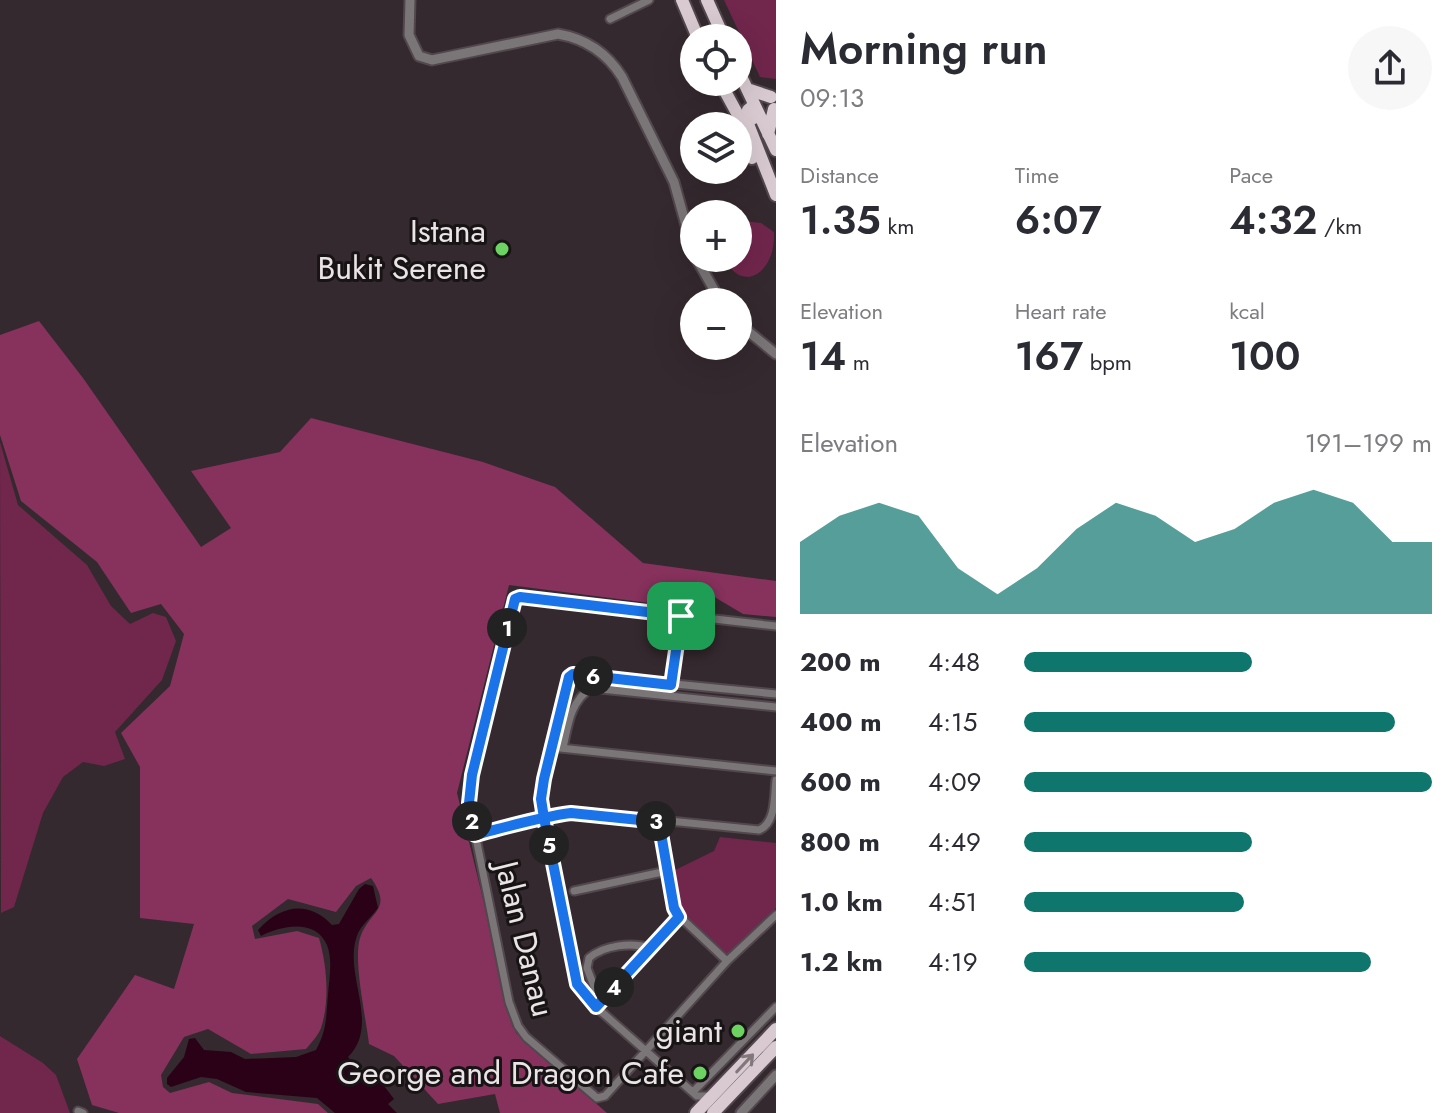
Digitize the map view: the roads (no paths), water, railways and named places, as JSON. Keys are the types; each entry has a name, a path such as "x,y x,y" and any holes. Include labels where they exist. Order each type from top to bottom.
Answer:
{"highway":[{"path":"682,0 692,24"},
{"path":"707,0 718,24"},
{"path":"752,91 774,102 768,134"},
{"path":"750,96 776,150"},
{"path":"752,114 757,111"},
{"path":"752,147 776,196"},
{"path":"752,156 776,196"},
{"path":"696,1113 776,1029"},
{"path":"713,1113 776,1047"}],"street":[{"path":"410,0 409,35 419,56 432,60 558,34 575,37 598,49 622,77 674,182 680,203"},
{"path":"610,19 649,0"},
{"path":"757,111 774,102"},
{"path":"757,111 774,102"},
{"path":"752,334 776,354"},
{"name":"Jalan Danau","path":"647,1051 605,1096 597,1098 521,1032 509,1002 469,803 472,775 515,599 520,597 681,616"},
{"path":"671,685 681,616 776,626"},
{"path":"713,1096 695,1094 577,984 541,799 551,747 569,677 573,674 776,694"},
{"path":"563,748 570,714 581,695 591,688 776,707"},
{"path":"551,747 776,771"},
{"path":"475,835 580,812 759,830 770,824 776,780"},
{"path":"659,822 674,908 679,917 727,961"},
{"path":"574,891 667,871"},
{"path":"647,1051 727,961 776,915"},
{"path":"598,1004 679,917"},
{"path":"598,1004 587,968 589,958 601,951 628,944 650,948"},
{"path":"696,1113 695,1094 776,1007"},
{"path":"741,1113 776,1075"}],"place":[{"name":"Istana Bukit Serene","path":"502,249"},
{"name":"giant","path":"738,1031"},
{"name":"George and Dragon Cafe","path":"700,1073"}]}
